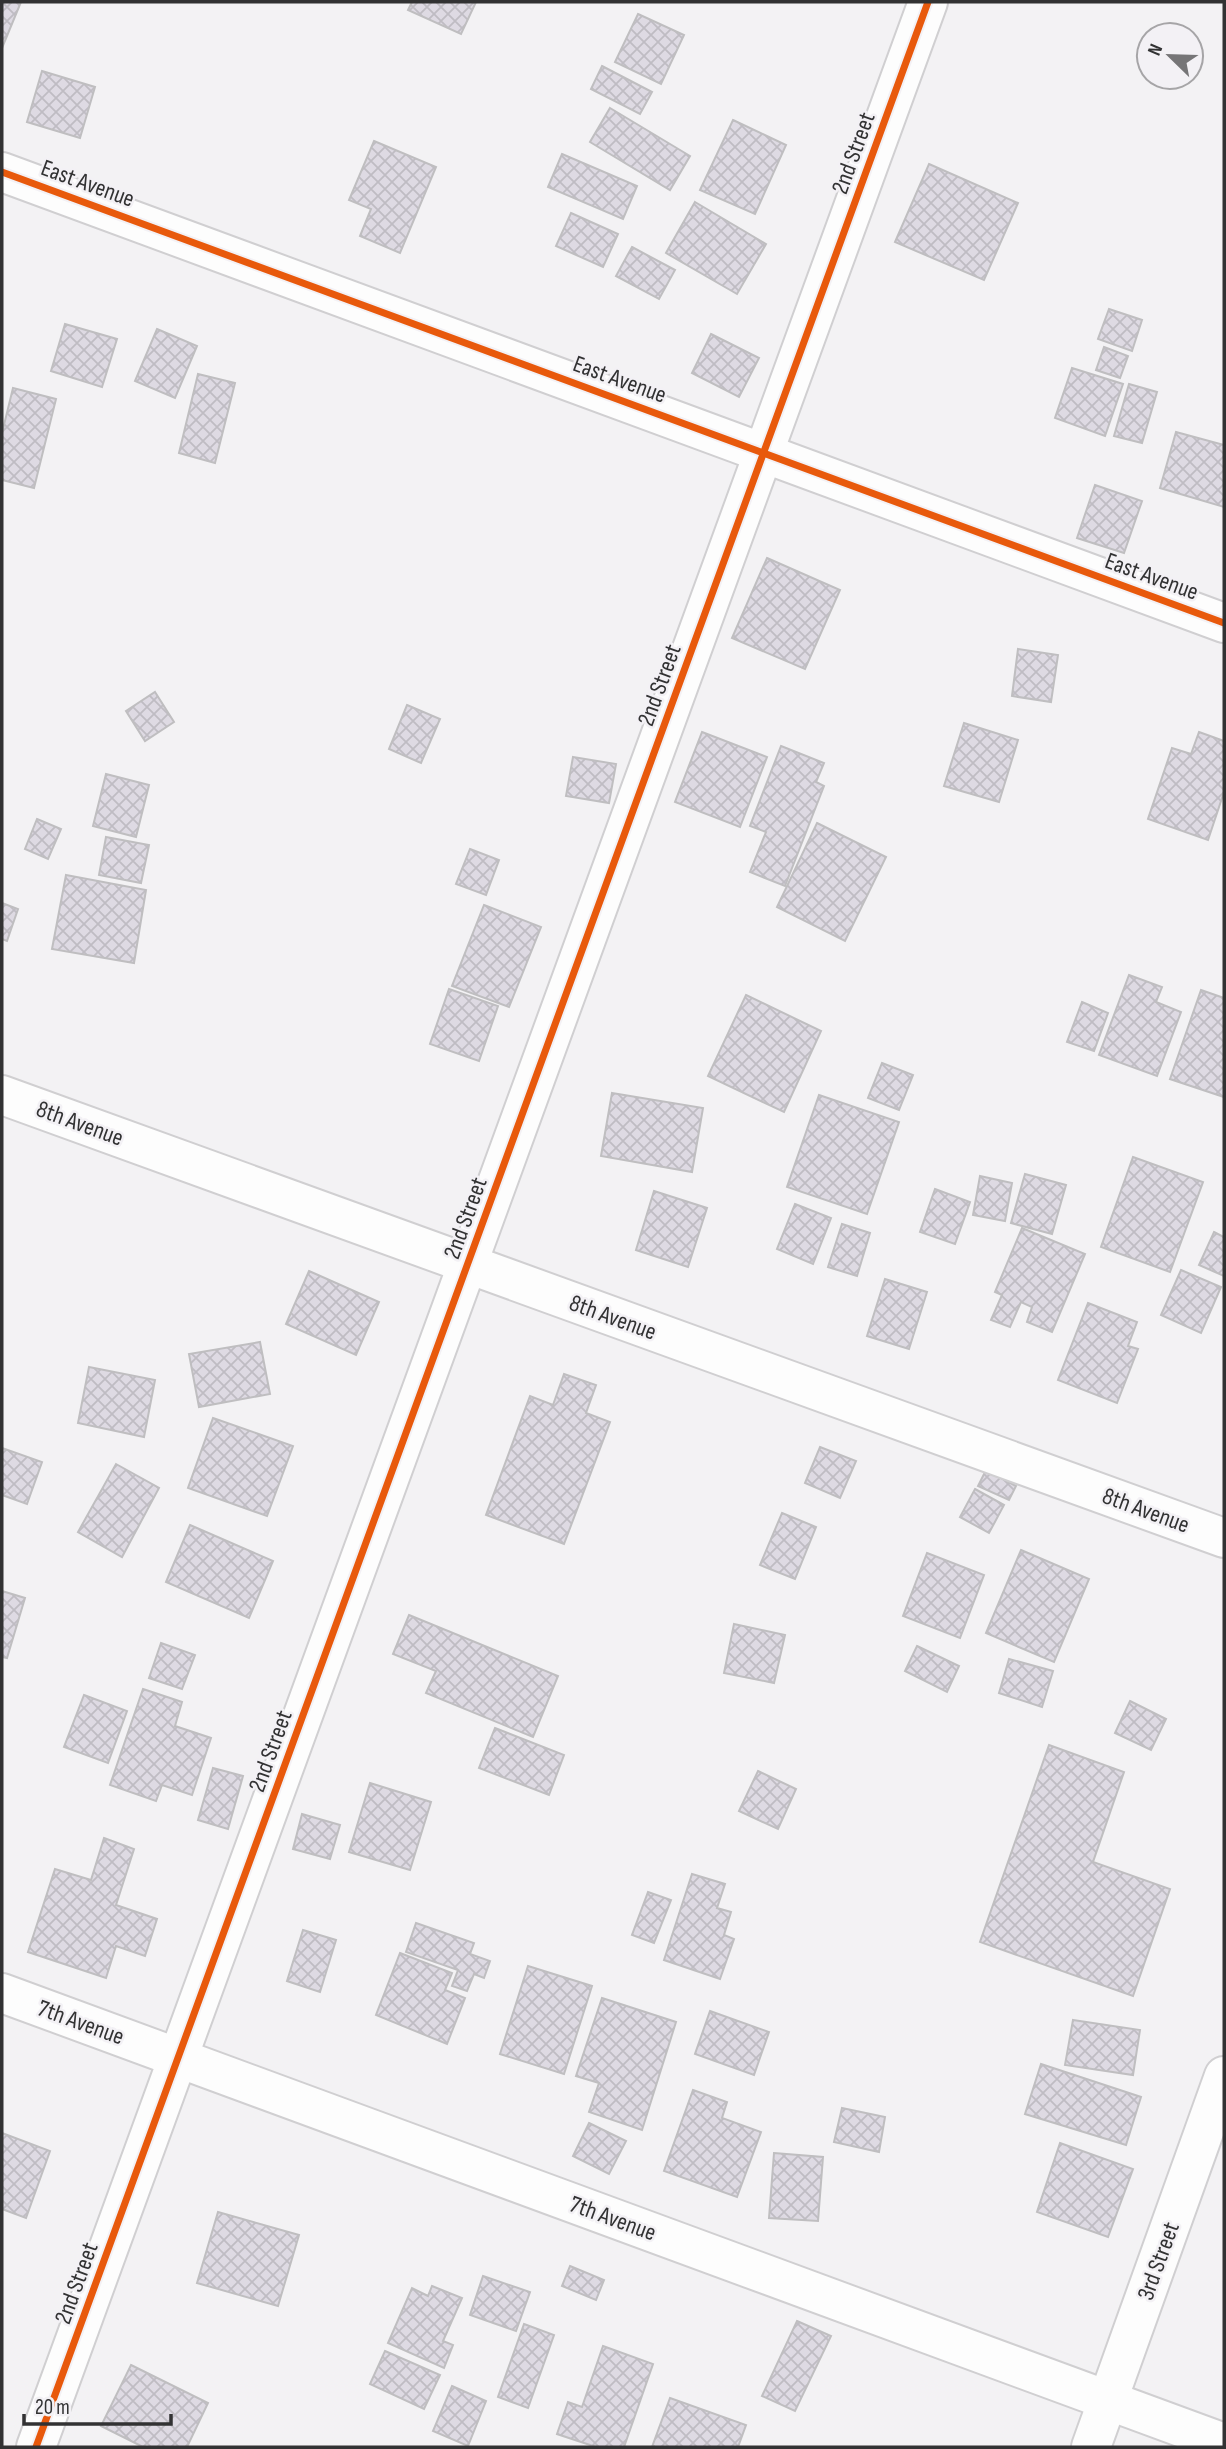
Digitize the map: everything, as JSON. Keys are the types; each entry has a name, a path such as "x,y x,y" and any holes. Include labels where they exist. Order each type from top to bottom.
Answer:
{"street":[{"name":"2nd Street","path":"36,2447 928,2"},
{"name":"East Avenue","path":"2,172 1224,623"},
{"name":"8th Avenue","path":"2,1095 1224,1538"},
{"name":"7th Avenue","path":"2,1993 1224,2443"},
{"name":"3rd Street","path":"1091,2447 1224,2076"}],"building":[{"path":"2,2 21,2 2,48"},
{"path":"412,2 476,2 461,34 408,10"},
{"path":"638,14 684,35 661,84 615,62"},
{"path":"602,66 652,92 640,114 591,89"},
{"path":"42,71 95,87 80,138 27,122"},
{"path":"610,108 690,156 670,190 590,142"},
{"path":"733,120 786,145 755,214 700,190"},
{"path":"374,141 436,167 400,253 360,236 371,209 349,200"},
{"path":"562,154 637,186 623,219 548,187"},
{"path":"929,164 1018,203 984,280 895,242"},
{"path":"695,202 766,244 737,294 666,253"},
{"path":"571,213 618,234 603,267 556,246"},
{"path":"632,247 675,270 659,299 616,276"},
{"path":"1109,309 1142,320 1132,351 1098,339"},
{"path":"65,324 117,339 102,387 51,371"},
{"path":"157,329 197,346 175,398 135,381"},
{"path":"711,334 759,358 739,397 692,373"},
{"path":"1104,347 1128,356 1120,378 1096,370"},
{"path":"1072,368 1123,384 1105,436 1055,418"},
{"path":"198,374 235,383 215,463 179,453"},
{"path":"1129,384 1157,392 1142,443 1114,436"},
{"path":"13,388 56,399 34,488 2,480 2,433"},
{"path":"1176,432 1224,445 1224,507 1160,488"},
{"path":"1095,485 1142,501 1124,553 1077,538"},
{"path":"767,558 840,590 805,669 732,638"},
{"path":"1018,649 1058,655 1051,702 1012,696"},
{"path":"155,692 174,722 145,741 126,711"},
{"path":"407,705 440,719 421,763 389,749"},
{"path":"964,723 1018,740 999,802 944,786"},
{"path":"702,732 767,757 740,827 675,802"},
{"path":"1199,732 1224,741 1224,792 1208,840 1148,819 1172,748 1191,754"},
{"path":"781,746 824,763 816,782 824,786 785,886 750,872 766,832 750,826"},
{"path":"573,757 616,764 609,803 566,796"},
{"path":"106,774 149,785 136,837 93,826"},
{"path":"37,819 61,829 48,859 25,849"},
{"path":"817,823 886,857 845,941 777,907"},
{"path":"106,837 149,845 141,883 99,875"},
{"path":"470,849 499,860 486,895 456,884"},
{"path":"66,875 146,890 134,963 52,949"},
{"path":"2,903 18,909 7,941 2,939"},
{"path":"484,905 541,927 509,1007 452,986"},
{"path":"1129,975 1162,987 1156,1002 1181,1012 1157,1076 1099,1055"},
{"path":"449,989 498,1006 479,1061 430,1044"},
{"path":"1201,990 1224,998 1224,1097 1170,1079"},
{"path":"746,995 821,1031 784,1112 708,1076"},
{"path":"1082,1002 1108,1013 1094,1051 1067,1042"},
{"path":"882,1063 913,1075 899,1110 868,1098"},
{"path":"612,1093 703,1108 692,1172 601,1156"},
{"path":"819,1095 899,1122 867,1214 787,1187"},
{"path":"1133,1157 1203,1182 1170,1272 1101,1247"},
{"path":"1025,1174 1066,1185 1052,1234 1011,1223"},
{"path":"980,1176 1012,1183 1005,1221 973,1215"},
{"path":"935,1189 970,1202 955,1244 920,1232"},
{"path":"654,1191 707,1208 688,1267 636,1250"},
{"path":"795,1204 831,1218 813,1264 777,1249"},
{"path":"842,1224 870,1233 857,1276 828,1267"},
{"path":"1022,1228 1085,1254 1052,1332 1027,1322 1032,1307 1021,1302 1010,1327 991,1320 1002,1295 995,1292"},
{"path":"1214,1232 1224,1237 1224,1276 1199,1265"},
{"path":"1181,1270 1221,1287 1201,1333 1161,1315"},
{"path":"309,1271 379,1302 356,1355 286,1324"},
{"path":"885,1279 927,1292 909,1349 867,1336"},
{"path":"1088,1303 1137,1322 1128,1346 1138,1349 1117,1403 1058,1380"},
{"path":"260,1342 270,1394 199,1407 189,1354"},
{"path":"89,1367 155,1380 144,1437 78,1423"},
{"path":"564,1374 596,1385 586,1413 610,1422 564,1544 486,1515 530,1396 553,1405"},
{"path":"213,1418 293,1446 267,1516 188,1488"},
{"path":"820,1447 856,1461 840,1498 805,1483"},
{"path":"2,1448 42,1462 27,1504 2,1495"},
{"path":"116,1464 159,1488 122,1557 78,1532"},
{"path":"986,1470 1016,1486 1009,1500 978,1486"},
{"path":"975,1489 1004,1505 989,1533 960,1517"},
{"path":"782,1513 816,1527 795,1579 760,1565"},
{"path":"190,1525 273,1561 249,1618 166,1582"},
{"path":"1021,1550 1089,1579 1054,1662 986,1633"},
{"path":"927,1553 984,1575 960,1638 903,1616"},
{"path":"2,1591 25,1598 7,1658 2,1657"},
{"path":"409,1615 558,1676 533,1737 426,1693 436,1671 393,1654"},
{"path":"734,1624 785,1635 774,1683 724,1673"},
{"path":"161,1643 195,1655 182,1689 149,1678"},
{"path":"917,1646 959,1666 947,1692 905,1671"},
{"path":"1009,1659 1053,1671 1042,1707 999,1693"},
{"path":"143,1689 182,1702 175,1726 211,1738 192,1795 162,1785 156,1801 110,1785"},
{"path":"84,1695 127,1711 108,1763 64,1747"},
{"path":"1130,1701 1166,1719 1151,1750 1115,1733"},
{"path":"495,1728 564,1755 549,1795 479,1768"},
{"path":"1049,1745 1124,1772 1093,1862 1170,1889 1133,1996 980,1942"},
{"path":"213,1768 243,1776 228,1829 198,1820"},
{"path":"758,1771 796,1789 778,1829 739,1811"},
{"path":"370,1783 431,1802 410,1870 349,1852"},
{"path":"302,1814 340,1825 330,1859 293,1849"},
{"path":"104,1838 134,1849 116,1905 157,1919 145,1956 116,1946 106,1978 28,1952 55,1869 91,1880"},
{"path":"692,1874 725,1884 717,1908 731,1912 724,1935 734,1939 720,1979 664,1960"},
{"path":"648,1892 671,1900 654,1943 632,1935"},
{"path":"416,1923 474,1943 470,1954 490,1961 484,1978 474,1974 467,1991 452,1986 458,1970 406,1952"},
{"path":"303,1930 336,1940 320,1992 287,1981"},
{"path":"400,1953 452,1973 445,1990 465,1998 447,2044 376,2015"},
{"path":"528,1966 592,1986 564,2074 500,2054"},
{"path":"602,1998 676,2022 642,2130 589,2112 599,2083 576,2076"},
{"path":"710,2011 769,2032 754,2075 695,2054"},
{"path":"1073,2020 1140,2030 1133,2075 1065,2065"},
{"path":"1041,2064 1141,2097 1126,2145 1025,2114"},
{"path":"693,2090 727,2102 722,2118 761,2132 737,2197 664,2171"},
{"path":"842,2108 885,2117 879,2152 834,2142"},
{"path":"589,2123 626,2141 609,2174 573,2156"},
{"path":"2,2133 50,2151 26,2218 2,2209"},
{"path":"1060,2143 1133,2169 1108,2237 1037,2212"},
{"path":"774,2153 823,2157 818,2221 769,2218"},
{"path":"218,2212 299,2235 278,2306 197,2283"},
{"path":"570,2266 604,2280 596,2300 562,2286"},
{"path":"483,2276 530,2292 516,2331 470,2315"},
{"path":"432,2286 462,2298 443,2341 453,2345 444,2368 388,2343 412,2288 428,2296"},
{"path":"797,2321 831,2336 795,2411 762,2396"},
{"path":"524,2324 554,2335 528,2408 498,2397"},
{"path":"603,2346 653,2364 624,2447 596,2447 557,2434 568,2402 582,2407"},
{"path":"385,2351 440,2375 424,2409 370,2384"},
{"path":"131,2365 208,2403 187,2447 143,2447 101,2426"},
{"path":"452,2386 486,2401 468,2446 433,2431"},
{"path":"670,2398 746,2425 738,2447 652,2447"}],"cycle path":[{"path":"36,2447 928,2"},
{"path":"2,172 1224,623"}]}
